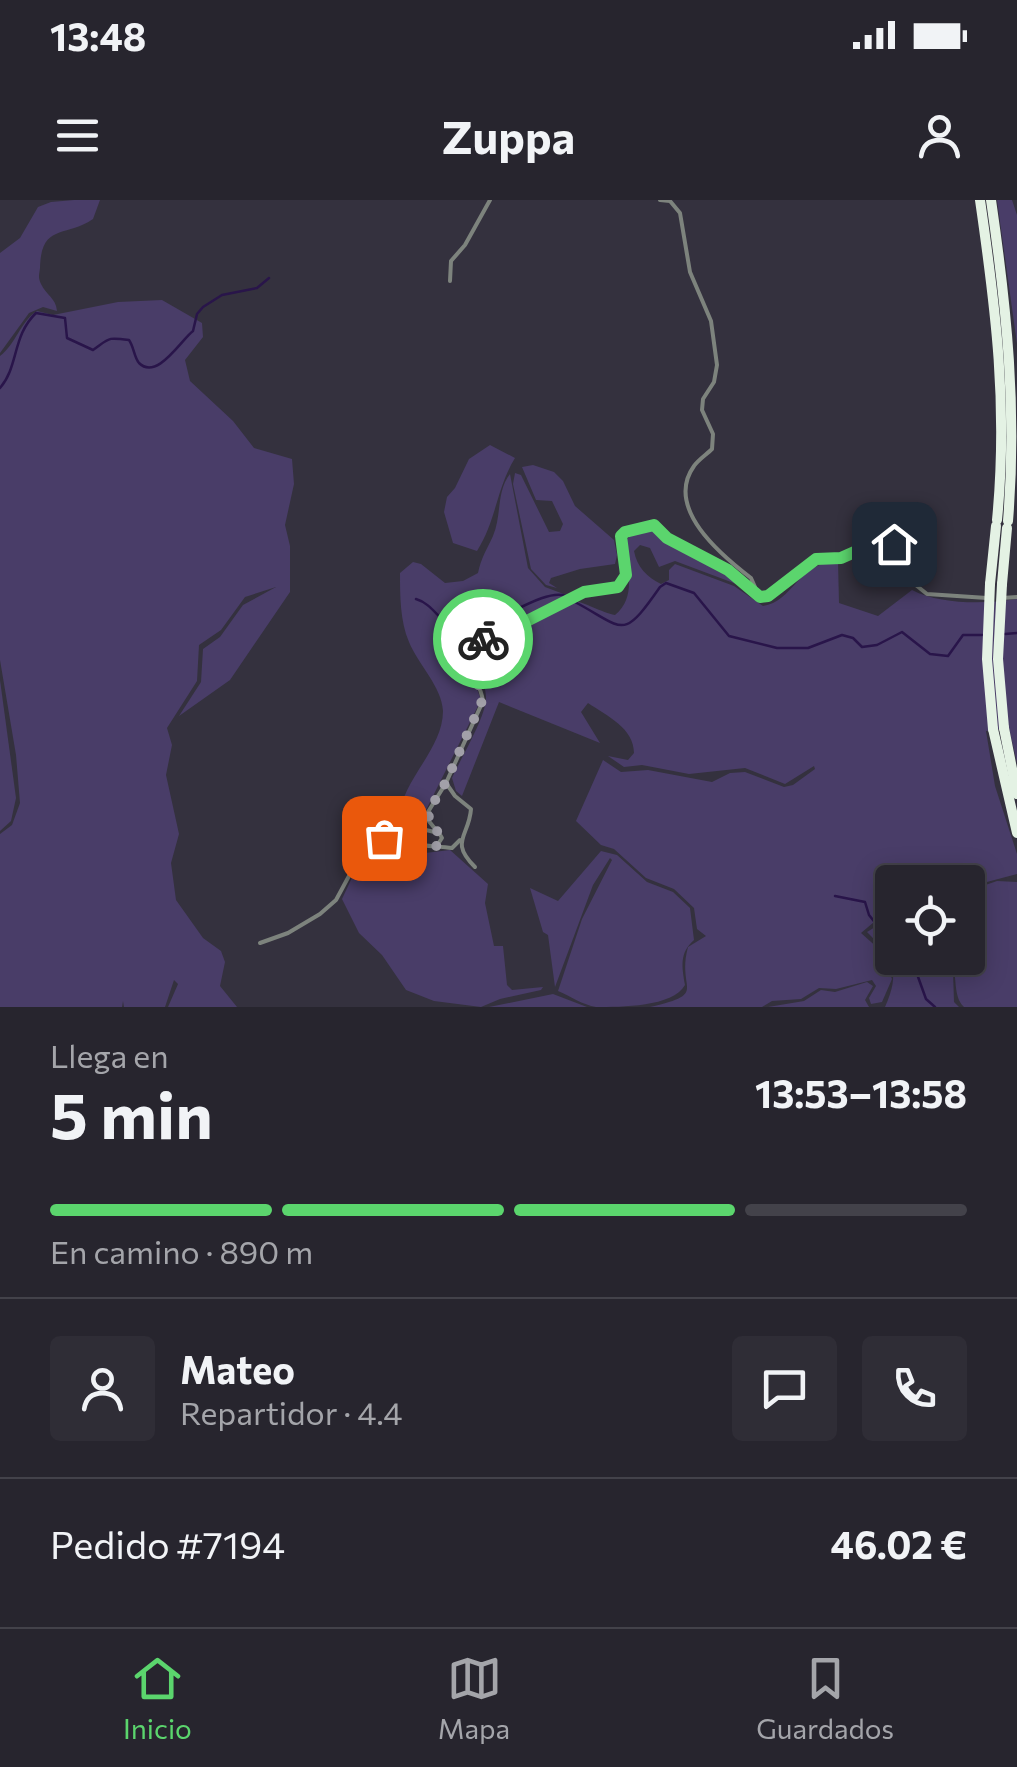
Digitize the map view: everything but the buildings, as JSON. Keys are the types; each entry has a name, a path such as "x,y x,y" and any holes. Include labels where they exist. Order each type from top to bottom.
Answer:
{"highway":[{"path":"980,200 1002,379 1002,524"},
{"path":"991,200 1011,345 1014,439 988,659 1017,834"},
{"path":"998,729 1017,794"}],"street":[{"path":"450,281 451,262 490,200"},
{"path":"660,200 670,201 680,213 690,272 712,321 717,365 702,410 713,434 712,450 694,466 687,481 686,501 692,522 751,578 756,587 753,592"},
{"path":"260,944 288,934 336,900 363,850 397,828 423,820 446,782 482,701 469,666 472,646 584,592 618,587 626,575 620,543 625,532 654,525 667,538 728,570 760,597 768,596 816,559 841,558 886,538 894,544 898,570 927,594 1017,597"},
{"path":"384,838 452,848 472,815 446,782"},
{"path":"431,808 428,820 475,867"},
{"path":"406,826 440,834"},
{"path":"397,828 398,839"},
{"path":"436,847 440,834"},
{"path":"460,840 465,857"}],"shaded area":[{"path":"100,200 93,219 50,238 41,254 39,278 57,311 43,307 29,313 0,353 0,253 20,238 38,207"},
{"path":"997,200 1012,200 1017,215 1017,344"},
{"path":"162,300 202,323 203,337 185,360 190,381 233,421 254,448 292,459 294,484 285,525 290,546 290,592 230,680 179,716 201,682 203,649 220,637 243,605 276,587 245,597 221,630 199,645 197,681 167,728 172,745 166,775 179,834 171,863 176,900 203,938 221,951 225,962 220,986 237,1007 168,1007 178,984 174,980 165,1007 124,1007 123,1001 122,1007 0,1007 0,834 12,825 20,803 0,660 0,356 37,311 53,315 118,302"},
{"path":"490,445 515,458 477,551 453,543 444,512 447,497 469,459"},
{"path":"533,465 554,472 575,506 614,540 615,564 551,578 549,583 557,588 546,585 531,569 513,484 515,473 521,475 549,532 560,531 563,524 552,501 536,500 522,467"},
{"path":"510,474 528,568 545,587 569,596 478,639 448,648 476,686 481,700 421,820 399,819 407,791 436,739 443,711 439,693 406,634 400,573 413,562 445,583 463,581 478,573 496,528 503,488"},
{"path":"653,529 666,542 700,556 739,585 675,561 659,567 650,548 640,545 634,551 640,567 661,584 669,580 669,570 675,564 734,586 763,606 782,598 813,568 838,561 839,603 878,616 912,590 964,602 1017,599 1017,763 1009,728 986,731 995,786 1017,854 1017,874 985,882 985,865 875,865 875,922 861,933 875,946 875,975 890,975 892,979 882,1002 871,1004 869,998 876,986 872,980 836,989 819,988 801,999 772,1001 762,1007 650,1007 685,993 688,947 706,936 697,929 694,908 674,889 646,878 576,821 603,760 621,772 648,770 712,782 730,773 745,772 784,787 793,785 814,766 785,784 745,768 689,774 642,765 624,767 608,756 628,760 634,753 629,736 588,703 581,712 600,743 499,702 462,796 456,791 452,778 485,705 485,691 472,652 571,601 615,615 628,591 622,544 633,533"},
{"path":"0,680 16,798 11,821 0,831"},
{"path":"393,841 404,849 425,853 450,850 488,884 485,903 494,946 503,946 507,985 512,990 543,987 541,990 481,1007 434,1001 406,990 382,955 359,933 342,899 365,850"},
{"path":"601,851 617,855 647,882 673,892 690,908 694,940 684,955 685,985 670,998 596,1007 558,991 582,919 610,858 593,885 555,987 548,935 543,932 530,888 558,901"},
{"path":"1017,882 1017,1007 964,1007 958,997 955,975 985,975 985,885"},
{"path":"893,975 953,975 954,1002 959,1007 885,1007"},
{"path":"867,982 873,986 865,1000 869,1007 768,1007 804,1001 821,990 835,992"},
{"path":"553,994 587,1007 489,1007"}],"waterway":[{"path":"0,388 23,331 36,313 65,318 67,338 93,350 109,339 129,340 139,363 153,367 193,331 203,307 222,295 257,288 269,278"},
{"path":"573,601 621,625 637,617 666,583 694,593 729,636 777,648 808,648 842,635 853,638 862,647 877,645 902,632 930,654 948,656 963,635 982,635"},
{"path":"416,599 453,627 469,629 533,601 566,596"},
{"path":"1005,634 1017,633"},
{"path":"835,896 865,902 875,923"},
{"path":"917,975 926,999 935,1007"}],"way so far":[{"path":"384,838 434,848 440,843 441,836 428,820 482,701 468,656 472,646 483,639"}],"route":[{"path":"483,639 515,627 568,598 618,587 626,575 621,536 654,525 667,538 728,570 760,597 768,596 816,559 841,558 879,539 886,538 894,544"}]}
